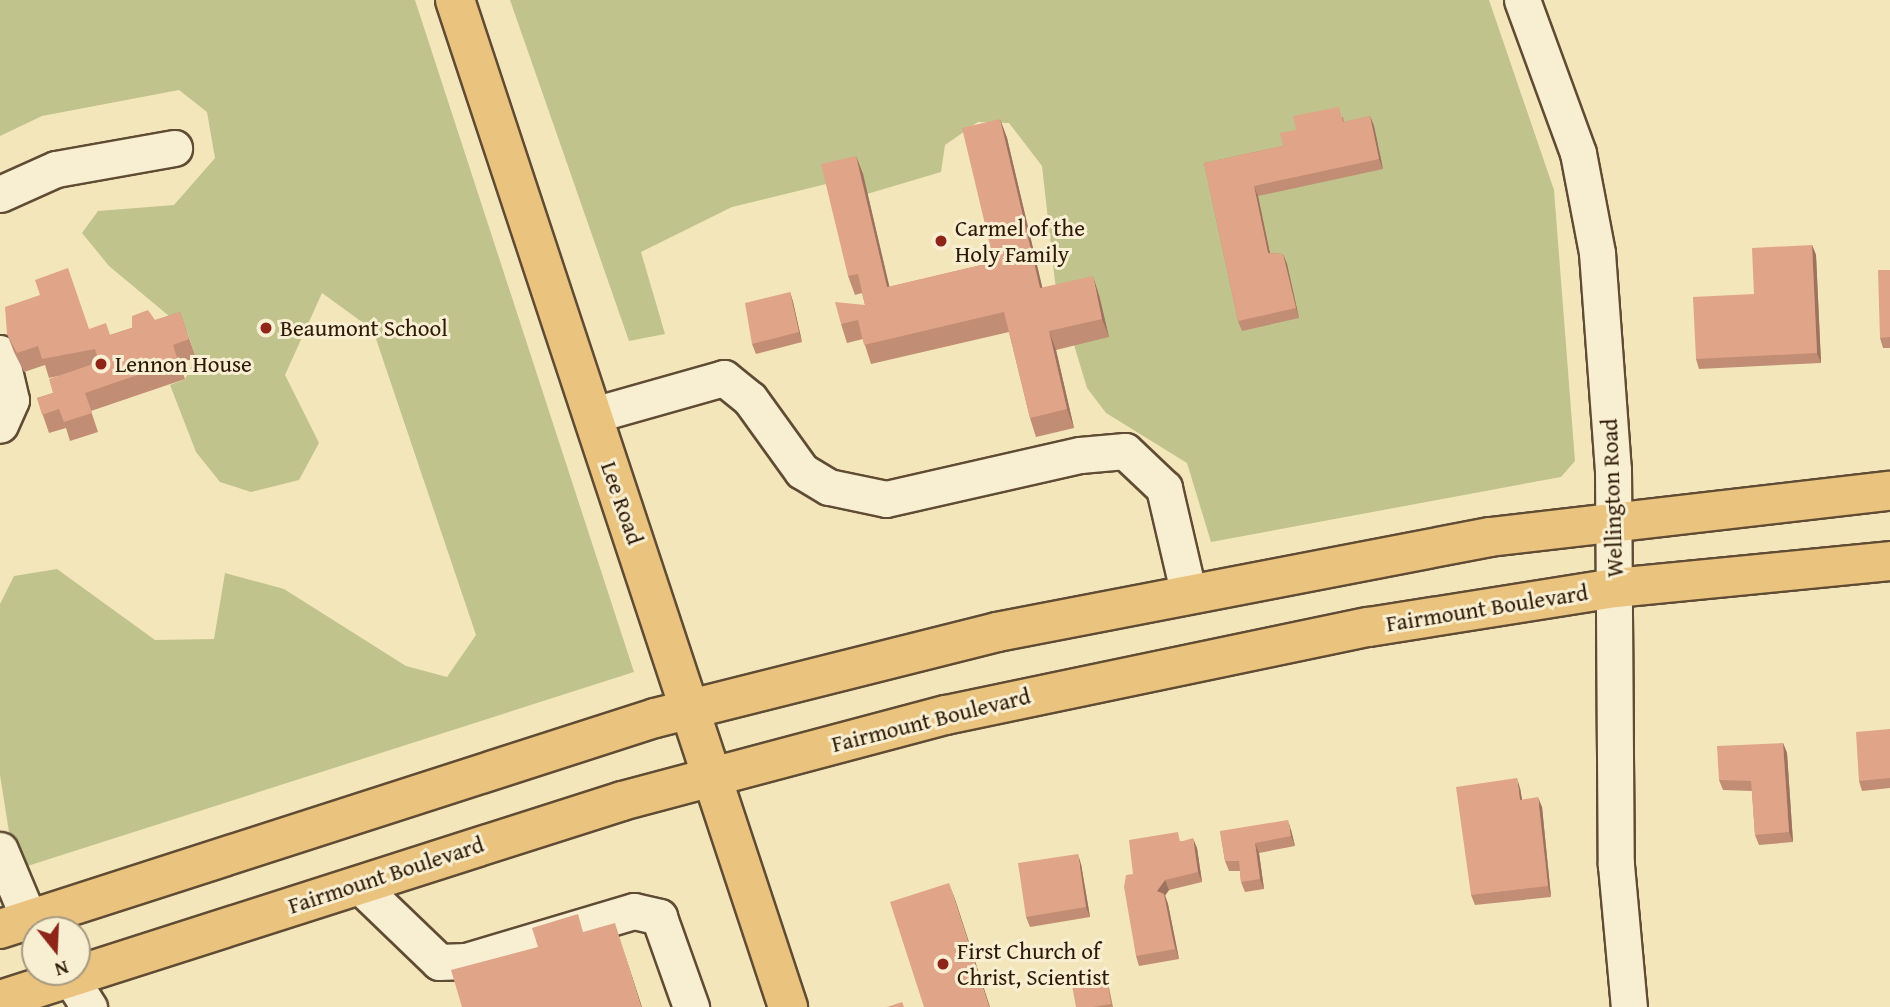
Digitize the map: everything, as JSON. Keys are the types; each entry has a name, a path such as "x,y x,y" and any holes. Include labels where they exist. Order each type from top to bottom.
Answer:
{"main road":[{"name":"Lee Road","path":"455,0 714,775 788,1007"},
{"path":"53,916 691,708 1188,591 1614,518 1890,491"},
{"name":"Fairmount Boulevard","path":"91,979 358,884 714,775 1138,672 1615,588 1890,561"},
{"name":"Fairmount Boulevard","path":"0,1000 70,986"}],"street":[{"name":"Wellington Road","path":"1522,0 1578,153 1594,225 1614,518 1616,865 1629,1007"},
{"path":"0,194 56,169 174,148"},
{"path":"0,352 11,400 0,425"},
{"path":"593,415 724,378 750,399 802,471 830,487 886,499 1080,455 1125,451 1164,488 1188,591"},
{"path":"0,850 21,923"},
{"path":"358,884 439,962 466,961 634,911 659,916 691,1007"}],"green space":[{"name":"Beaumont School","path":"0,0 415,0 634,672 15,870 0,775 0,604 14,576 57,569 155,640 214,639 225,573 284,589 406,666 447,677 476,635 373,330 322,293 285,375 319,443 299,480 251,492 220,482 196,452 170,385 185,379 196,358 187,331 109,266 82,233 98,211 174,205 215,158 207,112 179,90 42,116 0,136"},
{"path":"510,0 1489,0 1554,190 1575,461 1561,477 1211,542 1187,463 1106,413 1087,388 1055,282 1042,166 1009,123 978,122 945,145 941,172 867,194 863,175 732,207 641,252 665,334 629,341"}],"building":[{"path":"1339,107 1343,122 1370,116 1379,159 1254,186 1268,253 1283,254 1296,308 1238,321 1204,163 1283,146 1280,133 1296,130 1293,116"},
{"path":"1000,119 1040,288 1093,276 1102,319 1049,331 1067,409 1030,418 1004,312 864,345 858,320 841,324 835,302 865,305 858,274 848,276 821,164 856,156 887,287 994,262 962,128"},
{"path":"1812,245 1817,353 1696,359 1693,297 1754,294 1752,248"},
{"name":"Lennon House","path":"68,268 89,329 106,323 110,335 132,328 132,316 148,310 155,320 180,312 189,339 173,345 178,361 85,393 92,413 64,422 59,409 42,415 37,398 53,393 49,379 99,362 95,349 42,359 38,346 17,353 7,334 5,307 40,295 35,280"},
{"path":"1878,270 1890,270 1890,337 1880,338"},
{"path":"790,292 799,332 752,344 745,303"},
{"path":"1890,729 1890,778 1859,781 1856,732"},
{"path":"1783,743 1789,832 1755,835 1751,781 1719,780 1717,746"},
{"path":"1517,778 1520,800 1538,797 1548,886 1471,895 1456,787"},
{"path":"1288,820 1291,836 1255,843 1260,879 1241,882 1239,861 1225,861 1220,831"},
{"path":"1178,832 1180,842 1193,838 1198,872 1165,880 1157,891 1164,894 1175,949 1136,956 1124,887 1126,875 1133,874 1129,840"},
{"path":"1078,854 1086,907 1026,917 1018,863"},
{"name":"First Church of Christ, Scientist","path":"949,883 989,1007 924,1007 890,902"},
{"path":"578,914 583,932 615,923 641,1007 462,1007 451,970 538,947 532,928"},
{"path":"1106,973 1111,1004 1076,1007 1071,980"},
{"path":"902,1002 904,1007 887,1007"}],"place":[{"name":"Carmel of the Holy Family","path":"941,241"},
{"name":"Beaumont School","path":"266,328"},
{"name":"Lennon House","path":"101,364"},
{"name":"First Church of Christ, Scientist","path":"943,964"}]}
